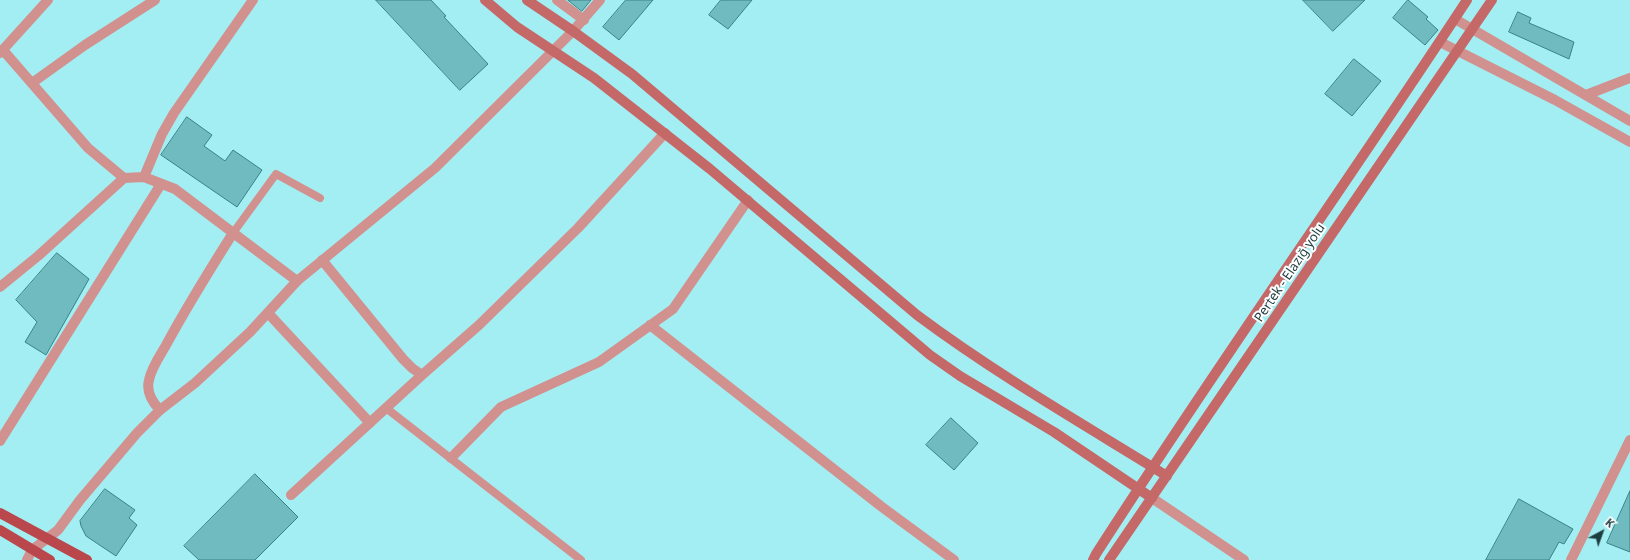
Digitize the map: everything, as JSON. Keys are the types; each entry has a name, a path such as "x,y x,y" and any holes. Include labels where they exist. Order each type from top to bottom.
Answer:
{"main road":[{"path":"485,0 517,27 594,78 665,133 748,200 930,355 960,376 1054,432 1152,498"},
{"path":"527,0 632,74 917,315 987,365 1167,476"},
{"name":"Pertek - Elazığ yolu","path":"1094,560 1096,554 1152,467 1467,0"},
{"name":"Pertek - Elazığ yolu","path":"1109,560 1386,154 1458,52 1492,0"},
{"path":"0,513 87,560"},
{"path":"0,530 50,560"}],"street":[{"path":"48,0 1,52 32,83 88,148 124,178"},
{"path":"32,83 85,45 155,0"},
{"path":"144,177 162,134 174,113 253,0"},
{"path":"557,0 584,20"},
{"path":"27,560 32,550 58,530 80,500 137,433 160,410 195,383 268,313 297,281 435,168 584,20 600,0"},
{"path":"1455,19 1630,121"},
{"path":"1440,42 1555,100 1630,142"},
{"path":"1586,95 1630,78"},
{"path":"291,495 422,374 479,325 578,228 665,133"},
{"path":"0,287 38,256 124,178 144,177 175,189 297,281"},
{"path":"0,441 161,184"},
{"path":"451,458 501,407 599,362 672,309 748,200"},
{"path":"160,410 151,400 149,393 148,381 150,375 182,315 233,233"},
{"path":"322,260 402,359 422,374"},
{"path":"268,313 370,423"},
{"path":"650,325 882,507 954,560"},
{"path":"1571,560 1626,458 1630,440"},
{"path":"1152,498 1244,560"}],"lane":[{"path":"233,233 276,174 320,198"},
{"path":"386,408 582,560"}],"building":[{"path":"376,0 431,0 446,16 444,17 488,64 460,90"},
{"path":"568,0 591,0 582,11"},
{"path":"626,0 653,0 619,40 603,27"},
{"path":"721,0 752,0 728,29 709,15"},
{"path":"1303,0 1365,0 1333,31"},
{"path":"1408,0 1428,17 1426,19 1438,30 1425,45 1393,18"},
{"path":"1518,12 1531,18 1529,23 1574,42 1569,59 1509,32"},
{"path":"1354,59 1381,81 1352,116 1325,94"},
{"path":"187,117 212,135 204,146 225,161 233,150 262,170 237,207 161,155"},
{"path":"57,253 89,279 46,355 25,342 37,322 16,300"},
{"path":"951,418 978,443 954,470 926,445"},
{"path":"255,474 298,517 255,560 199,560 184,546"},
{"path":"105,489 135,510 129,518 137,525 116,556 86,536 80,521"},
{"path":"1630,491 1630,552 1607,543"},
{"path":"1519,499 1573,529 1564,544 1559,542 1549,560 1486,560"}]}
